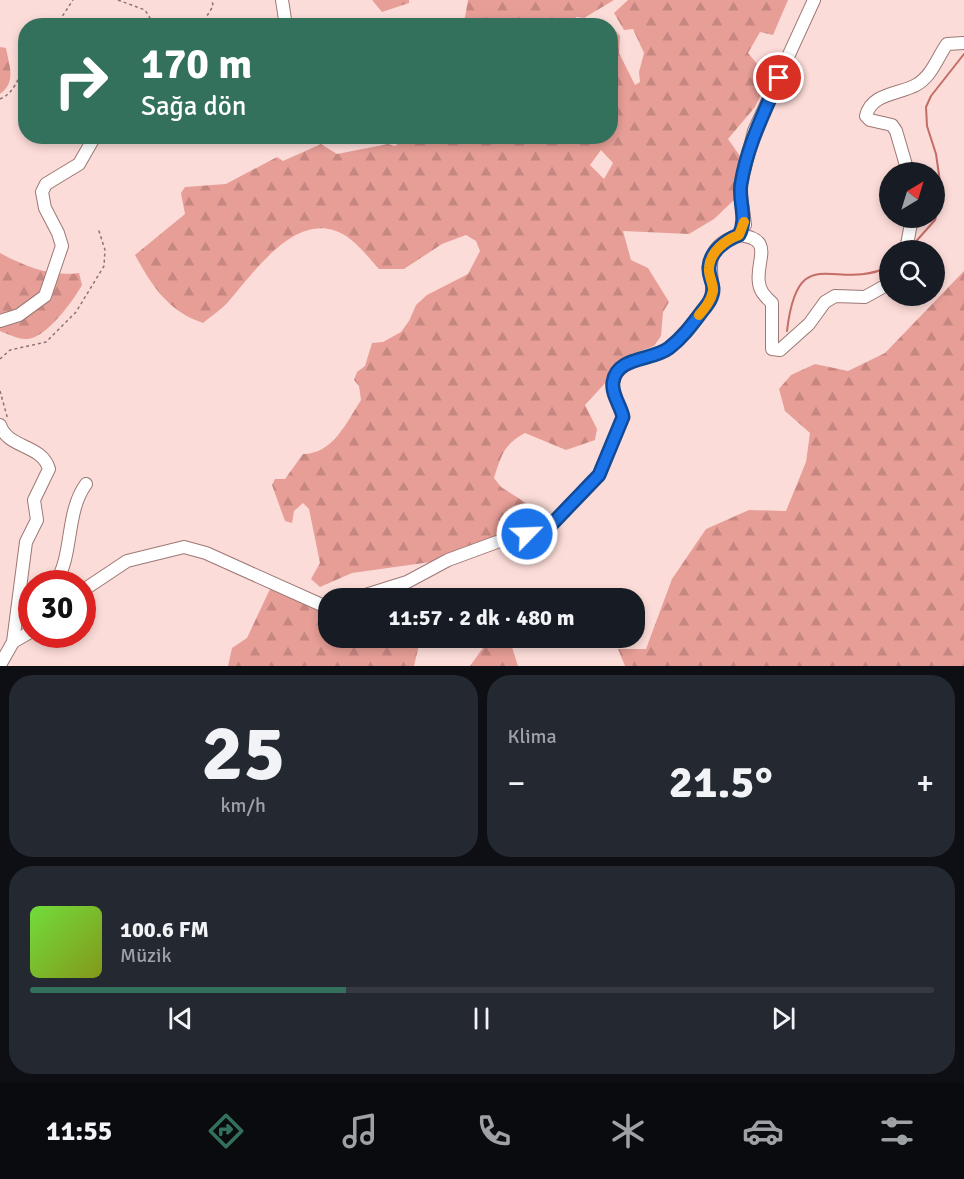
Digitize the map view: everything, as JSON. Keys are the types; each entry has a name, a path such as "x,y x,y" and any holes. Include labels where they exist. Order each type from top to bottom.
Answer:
{"street":[{"path":"282,0 285,18"},
{"path":"739,235 744,225 740,187 754,131 814,0"},
{"path":"905,162 892,125 870,120 866,116 867,111 889,93 904,91 924,79 947,44 964,43"},
{"path":"0,321 19,315 45,296 62,246 58,232 45,208 42,192 46,184 79,164 90,144"},
{"path":"388,588 407,582 448,560 497,542 542,530 551,525 599,475 606,461 623,417 612,383 616,374 623,365 668,350 682,336 710,301 713,288 709,267 712,256 730,238 739,235 751,236 759,244 762,252 758,282 763,293 772,303 772,349 780,350 789,344 810,324 825,302 835,296 865,297 879,289"},
{"path":"0,664 13,642 26,542 37,520 34,500 49,469 44,457 9,439 4,424"},
{"path":"59,570 76,498 86,484"},
{"path":"96,582 127,561 184,547 206,553 318,603"},
{"path":"13,642 18,639"}],"path":[{"path":"61,18 73,0"},
{"path":"118,0 145,10 150,18"},
{"path":"207,18 213,0"},
{"path":"0,99 8,96 18,79"},
{"path":"0,359 10,350 46,342 76,312 104,266 105,250 98,228"},
{"path":"0,391 4,424"}],"green space":[{"path":"372,0 409,0 409,3 382,12"},
{"path":"468,0 614,0 584,18 465,17"},
{"path":"628,0 788,0 773,35 760,32 748,53 769,78 755,107 728,139 742,159 735,199 714,219 689,234 623,231 631,260 648,268 669,302 663,312 661,336 654,346 632,354 585,405 597,429 595,440 566,450 525,433 504,451 494,478 501,487 540,512 542,520 535,528 438,561 352,573 320,587 311,579 320,563 309,509 303,503 294,511 292,523 285,521 272,485 275,479 285,479 303,454 323,449 338,436 361,400 359,386 354,380 357,372 365,366 372,343 383,342 401,332 416,305 427,295 468,274 480,251 476,241 466,235 442,244 404,269 379,269 358,246 340,233 317,229 302,232 273,251 225,305 203,323 180,312 162,296 135,255 185,214 181,193 185,187 226,184 277,157 283,161 321,144 337,154 388,144 395,146 397,144 618,144 618,34 620,36 619,53 635,85 640,82 639,72 644,53 633,29 624,30 614,13","holes":["601,150 613,163 604,179 590,165"]},
{"path":"0,47 6,48 10,79 9,84 0,94"},
{"path":"0,253 48,272 79,273 82,285 72,300 51,325 35,337 21,339 0,331"},
{"path":"964,271 964,666 625,666 618,649 646,649 672,579 706,529 749,510 786,511 806,462 810,433 785,411 779,389 791,375 815,364 848,371 885,353 930,306 945,306 945,291"},
{"path":"270,589 318,610 318,648 418,648 414,666 228,666 232,648 247,638"},
{"path":"483,648 512,648 518,666 470,666"}],"waterway":[{"path":"917,240 935,220 942,196 936,154 927,126 926,107 931,96 964,54"},
{"path":"787,331 792,302 800,285 810,277 822,274 853,275 879,270"}],"slow traffic":[{"path":"699,315 710,301 713,288 709,267 712,256 730,238 739,235 744,222"}],"route":[{"path":"527,534 551,525 599,475 623,417 612,383 623,365 668,350 710,301 713,288 709,267 712,256 730,238 739,235 744,225 740,187 754,131 779,78"}]}
